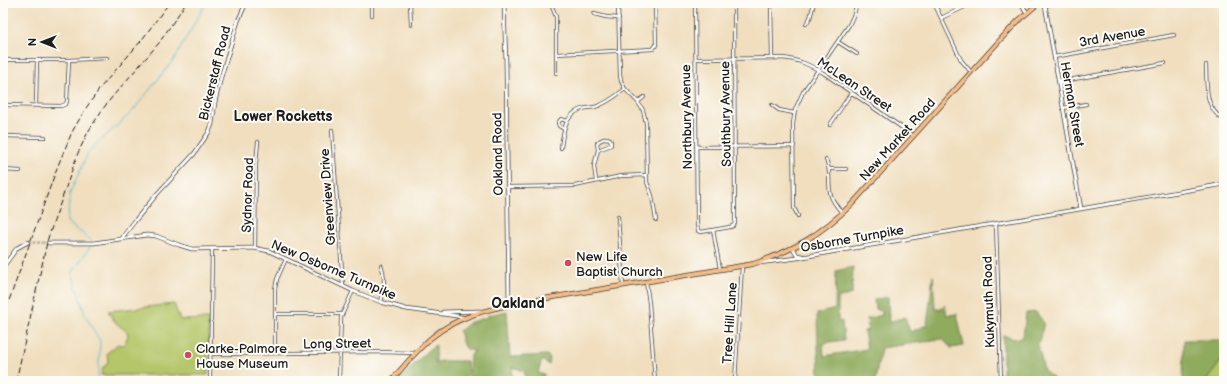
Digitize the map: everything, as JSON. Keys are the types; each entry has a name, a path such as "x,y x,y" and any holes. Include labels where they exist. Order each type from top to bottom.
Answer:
{"main road":[{"name":"New Market Road","path":"753,264 793,248 814,236 842,213 914,136 1011,28 1027,12 1039,3"},
{"name":"Osborne Turnpike","path":"391,381 415,353 438,333 464,318 483,311 509,305 753,264"}],"street":[{"name":"Bickerstaff Road","path":"122,239 157,194 194,154 209,132 212,124 214,102 218,88 238,21 246,3"},
{"path":"372,3 372,15"},
{"path":"410,3 411,25"},
{"name":"Oakland Road","path":"504,3 509,305"},
{"path":"550,3 556,17 556,73"},
{"path":"618,3 620,75 625,89 638,102 643,110 646,123 646,182 652,196 656,220"},
{"path":"556,54 650,50 655,48 656,3"},
{"name":"Northbury Avenue","path":"695,3 698,231 713,230"},
{"name":"Southbury Avenue","path":"713,230 731,227 736,219 734,3"},
{"path":"771,3 772,58"},
{"path":"806,24 810,18 814,3"},
{"path":"798,216 795,210 794,113 801,95 852,19 857,3"},
{"path":"934,3 962,60 971,72"},
{"path":"941,18 973,3"},
{"path":"1021,3 1027,12"},
{"path":"1044,4 1058,3"},
{"name":"Herman Street","path":"1044,4 1081,209"},
{"path":"594,14 619,18"},
{"name":"3rd Avenue","path":"1054,57 1174,35"},
{"path":"838,42 857,54"},
{"path":"3,98 3,60 69,60 107,58"},
{"name":"McLean Street","path":"696,59 786,58 797,60 818,70 914,136"},
{"path":"36,105 38,60"},
{"path":"3,104 61,106 66,104 69,60"},
{"path":"1059,82 1164,63"},
{"path":"1206,65 1208,101 1215,113 1224,120"},
{"path":"561,148 564,129 567,121 573,114 579,110 596,107 625,89"},
{"path":"830,125 851,93"},
{"path":"638,102 644,97"},
{"path":"1063,108 1086,104"},
{"path":"772,105 779,110 794,113"},
{"path":"564,129 559,126 558,122 559,120 567,121"},
{"name":"Greenview Drive","path":"332,130 343,286"},
{"path":"3,136 45,137"},
{"path":"596,181 594,166 598,150 597,142 606,138 610,139 611,145 598,150"},
{"name":"Sydnor Road","path":"255,248 256,164 258,142"},
{"path":"696,148 794,146"},
{"path":"826,160 829,169 831,197 842,213"},
{"path":"829,169 846,169"},
{"path":"3,170 20,171"},
{"path":"508,187 568,186 621,176 646,175"},
{"name":"Osborne Turnpike","path":"753,264 779,261 1224,184"},
{"path":"618,217 623,286"},
{"name":"Kukymuth Road","path":"996,223 1001,381"},
{"path":"713,230 720,270"},
{"name":"New Osborne Turnpike","path":"48,244 92,243 150,235 186,248 255,248 265,250 381,302 406,309 464,318"},
{"path":"3,267 16,248 28,243"},
{"path":"793,248 797,255 806,256"},
{"path":"210,381 212,249"},
{"path":"777,255 779,261"},
{"path":"275,353 275,285 286,259"},
{"path":"381,265 384,274 381,302"},
{"name":"Tree Hill Lane","path":"735,381 742,266"},
{"path":"646,282 655,381"},
{"path":"339,381 340,328 342,314 353,290"},
{"name":"New Osborne Turnpike","path":"437,313 483,311"},
{"path":"275,314 342,314"},
{"path":"451,315 454,317 456,322"},
{"name":"Long Street","path":"210,354 415,353"}],"green space":[{"path":"853,267 852,294 838,298 838,322 842,321 844,340 823,343 824,356 867,349 864,331 868,330 867,319 882,315 882,311 875,309 874,300 888,297 889,322 905,317 910,332 927,325 933,276 935,309 942,309 945,305 947,315 957,314 964,346 951,348 943,339 881,348 875,381 819,381 817,314 835,309 836,271"},
{"path":"174,304 180,320 209,319 208,375 101,375 103,367 108,362 107,353 118,344 125,344 128,335 127,332 115,322 108,311"},
{"path":"507,311 510,357 547,355 550,359 549,365 542,360 538,373 545,375 536,381 526,381 524,371 512,367 513,381 469,381 470,355 474,351 468,350 463,345 459,331 468,323 485,318 489,315"},
{"path":"1036,312 1044,323 1038,345 1044,371 1055,381 1003,381 1003,335 1014,339 1023,337 1026,313"},
{"path":"1184,340 1224,340 1224,357 1206,381 1183,381"},
{"path":"436,345 436,364 440,361 467,361 468,372 464,381 398,381 429,349"},
{"path":"1224,357 1224,381 1206,381"}],"waterway":[{"path":"92,241 67,222 70,193 89,151 132,112 175,58 206,3"},
{"path":"92,244 72,273 85,315 100,341 98,381"}],"tunnel":[{"path":"28,242 48,243"}],"railway":[{"path":"3,317 57,168 72,132 86,108 101,87 141,41 169,3"},
{"path":"16,381 48,238 78,153 88,132 102,110 159,43 186,3"}],"place":[{"name":"New Life Baptist Church","path":"568,263"},
{"name":"Clarke-Palmore House Museum","path":"188,355"}],"district":[{"name":"Lower Rocketts","path":"283,116"},
{"name":"Oakland","path":"518,303"}]}
